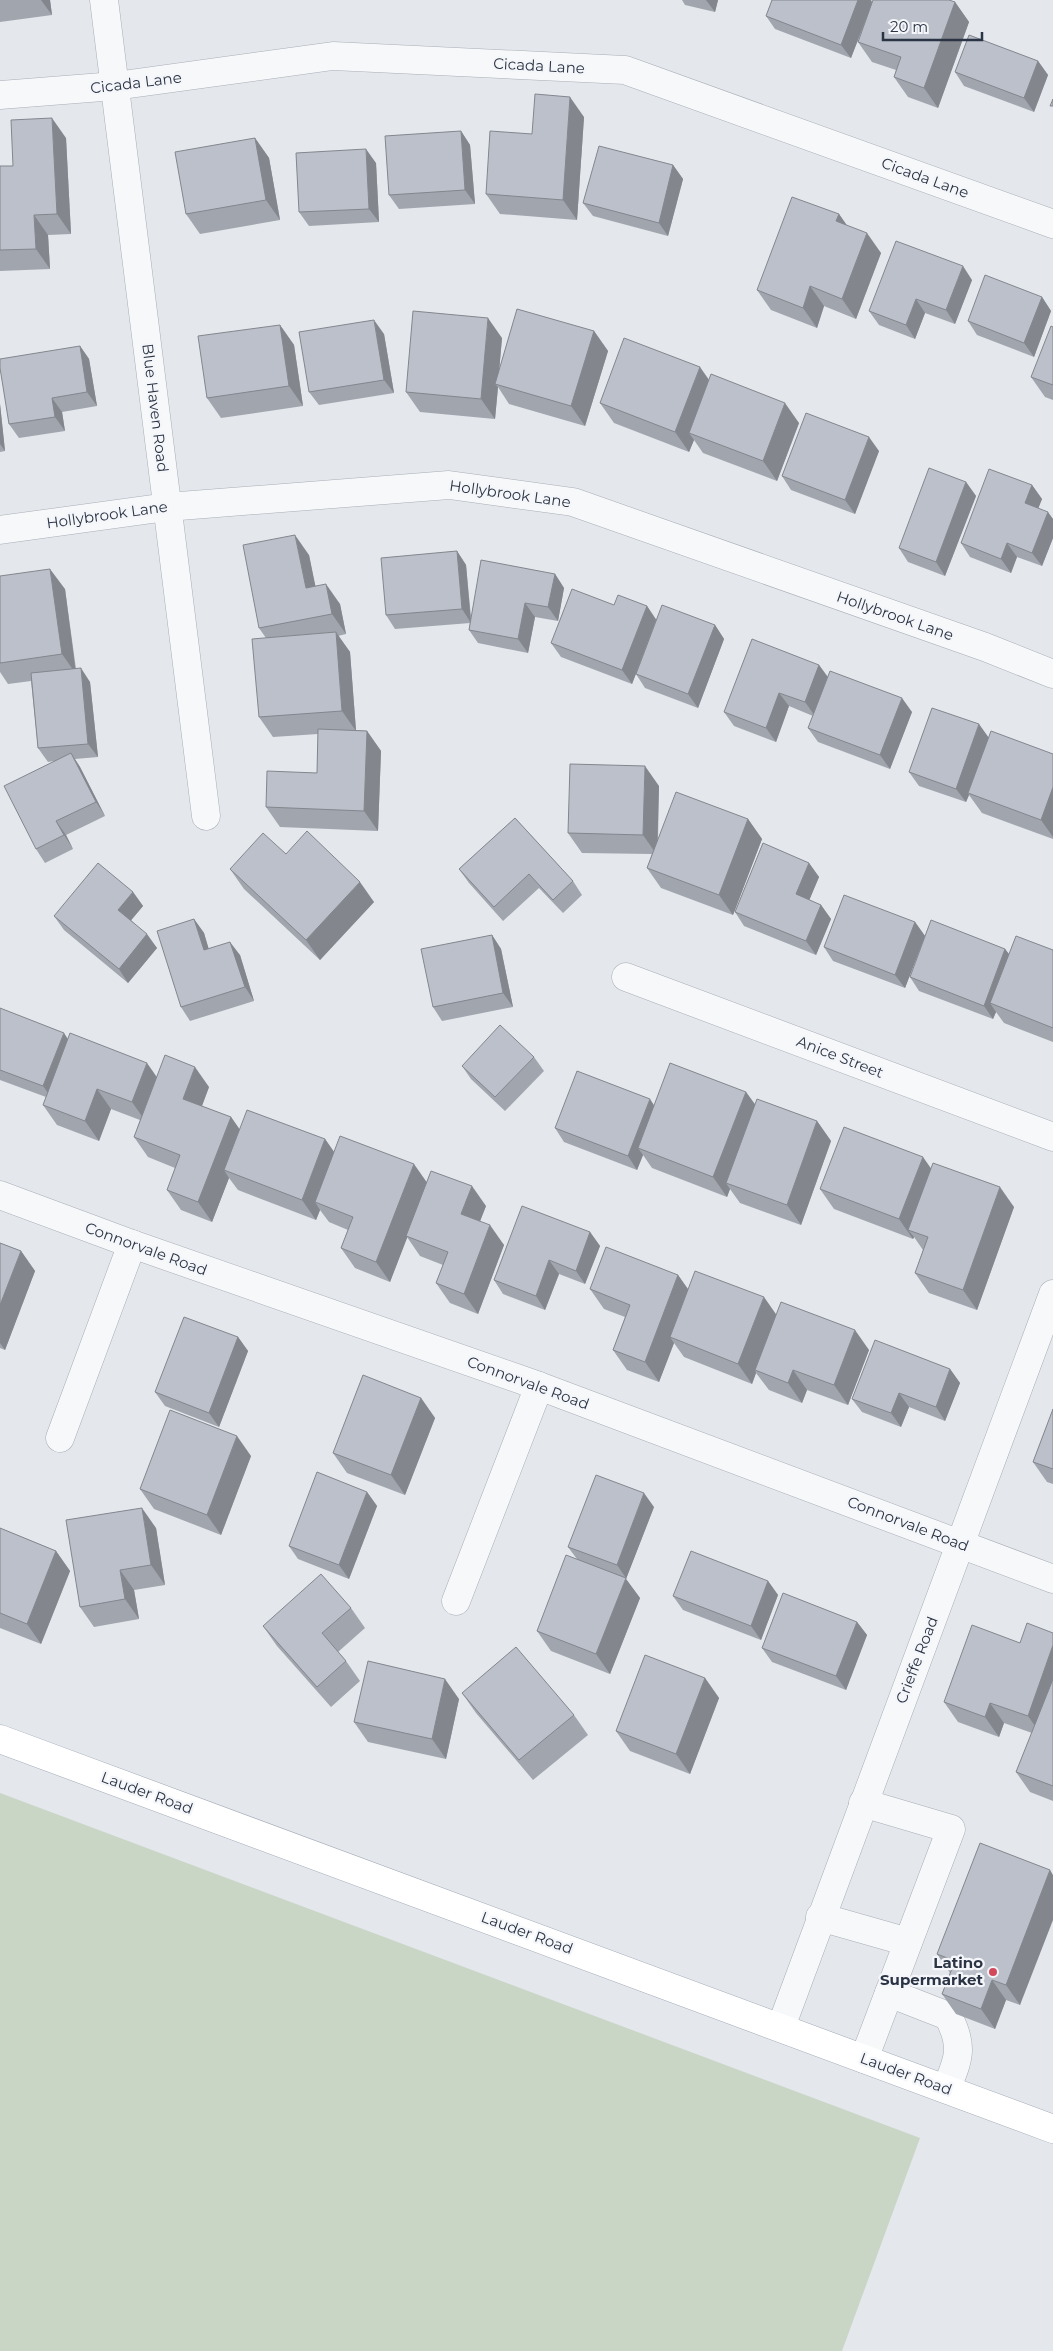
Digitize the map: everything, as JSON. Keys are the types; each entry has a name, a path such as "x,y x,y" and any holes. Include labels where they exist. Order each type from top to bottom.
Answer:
{"main road":[{"name":"Lauder Road","path":"0,1739 1053,2129"}],"street":[{"name":"Blue Haven Road","path":"104,0 206,816"},
{"name":"Cicada Lane","path":"0,95 115,86 333,56 625,70 1053,224"},
{"name":"Hollybrook Lane","path":"0,530 167,507 449,485 573,502 975,644 1053,674"},
{"name":"Anice Street","path":"626,977 1053,1137"},
{"name":"Connorvale Road","path":"0,1195 132,1244 540,1386 1053,1579"},
{"path":"60,1438 132,1244"},
{"name":"Crieffe Road","path":"781,2027 820,1917 1053,1294"},
{"path":"456,1601 540,1386"},
{"path":"863,1803 951,1829 864,2059"},
{"path":"820,1917 908,1942"},
{"path":"889,1993 948,2016 959,2045 958,2062 946,2089"}],"green space":[{"path":"0,1793 920,2138 842,2351 0,2351"}],"building":[{"path":"772,0 858,0 841,45 766,16"},
{"path":"873,0 949,0 955,2 924,88 894,77 901,57 858,42"},
{"path":"969,35 1038,61 1024,98 955,72"},
{"path":"535,94 570,97 563,200 486,194 490,131 532,134"},
{"path":"52,118 57,214 34,215 36,249 0,250 0,166 13,166 11,120"},
{"path":"461,131 465,190 389,195 385,136"},
{"path":"255,138 266,200 186,214 175,152"},
{"path":"599,146 673,165 659,223 583,203"},
{"path":"366,149 369,209 299,212 296,153"},
{"path":"792,197 839,214 836,221 867,233 842,299 810,286 803,308 757,290"},
{"path":"896,241 963,266 946,310 916,299 906,325 869,311"},
{"path":"985,275 1042,297 1024,343 968,321"},
{"path":"517,309 594,331 571,406 495,384"},
{"path":"413,311 488,318 481,399 406,392"},
{"path":"374,320 384,380 309,392 299,332"},
{"path":"280,325 289,386 207,398 198,336"},
{"path":"1051,326 1053,327 1053,385 1031,377"},
{"path":"624,338 700,367 675,432 600,403"},
{"path":"80,346 87,392 52,398 55,417 9,424 0,359"},
{"path":"711,374 785,403 763,461 689,433"},
{"path":"806,413 869,437 845,500 782,476"},
{"path":"929,468 966,482 936,562 899,548"},
{"path":"989,469 1032,485 1025,503 1048,512 1032,553 1007,543 1001,559 961,543"},
{"path":"295,535 306,588 326,584 332,614 259,628 243,545"},
{"path":"457,551 462,609 386,615 381,558"},
{"path":"481,560 555,574 548,607 525,603 518,639 469,630"},
{"path":"50,569 62,654 0,663 0,576"},
{"path":"572,589 614,605 618,595 647,606 622,670 551,643"},
{"path":"662,605 715,625 688,694 636,674"},
{"path":"336,632 342,711 259,717 252,639"},
{"path":"752,639 819,665 805,702 779,693 766,728 724,712"},
{"path":"81,668 88,744 38,748 31,673"},
{"path":"830,671 902,698 880,755 808,728"},
{"path":"932,708 979,724 956,789 909,772"},
{"path":"318,729 367,731 364,811 266,807 267,771 317,773"},
{"path":"991,731 1053,754 1053,787 1041,820 968,793"},
{"path":"71,753 96,802 56,821 64,835 36,849 4,786"},
{"path":"570,764 645,766 643,835 568,833"},
{"path":"676,792 748,819 719,895 647,868"},
{"path":"515,818 573,881 553,900 529,874 494,907 459,869"},
{"path":"307,831 360,882 306,940 230,869 263,833 286,854"},
{"path":"763,843 809,863 796,894 821,905 806,941 735,912"},
{"path":"98,863 133,892 118,910 147,934 119,969 54,916"},
{"path":"844,895 915,922 895,975 824,947"},
{"path":"194,919 204,950 230,942 245,987 181,1007 157,931"},
{"path":"931,920 1005,949 984,1006 910,977"},
{"path":"492,935 503,993 433,1007 421,949"},
{"path":"1016,936 1053,950 1053,1028 990,1003"},
{"path":"0,1008 64,1033 43,1086 0,1070"},
{"path":"500,1025 534,1057 495,1097 462,1066"},
{"path":"70,1033 147,1063 132,1102 97,1089 85,1121 43,1105"},
{"path":"165,1055 195,1067 183,1099 231,1117 198,1202 167,1190 180,1155 134,1137"},
{"path":"670,1063 746,1092 713,1177 638,1148"},
{"path":"577,1071 650,1099 628,1156 555,1128"},
{"path":"757,1099 817,1121 787,1205 726,1183"},
{"path":"247,1110 325,1139 302,1200 224,1170"},
{"path":"844,1127 923,1157 899,1219 820,1189"},
{"path":"340,1136 414,1164 376,1262 341,1248 353,1217 315,1202"},
{"path":"933,1163 1000,1187 963,1290 915,1273 928,1237 908,1230"},
{"path":"431,1171 472,1186 461,1214 490,1225 464,1294 436,1283 448,1252 406,1236"},
{"path":"522,1206 590,1232 576,1271 549,1260 536,1296 494,1280"},
{"path":"0,1243 21,1251 0,1305"},
{"path":"606,1247 678,1275 645,1362 613,1350 630,1305 590,1289"},
{"path":"695,1271 764,1297 738,1364 670,1337"},
{"path":"781,1302 855,1330 834,1385 793,1370 788,1383 755,1370"},
{"path":"184,1317 238,1337 209,1413 155,1392"},
{"path":"875,1340 950,1369 936,1407 899,1393 891,1413 852,1399"},
{"path":"363,1375 421,1398 391,1475 333,1453"},
{"path":"1053,1409 1053,1469 1033,1462"},
{"path":"170,1410 237,1436 207,1515 140,1489"},
{"path":"317,1472 367,1492 339,1565 289,1546"},
{"path":"596,1475 644,1493 617,1565 568,1547"},
{"path":"142,1508 151,1565 120,1570 125,1599 80,1607 66,1520"},
{"path":"0,1528 56,1551 27,1624 0,1613"},
{"path":"691,1551 768,1581 751,1626 673,1596"},
{"path":"566,1555 626,1578 596,1654 537,1631"},
{"path":"321,1574 351,1608 322,1633 346,1661 317,1687 263,1626"},
{"path":"783,1593 857,1622 836,1676 762,1648"},
{"path":"1027,1623 1053,1633 1053,1645 1028,1716 990,1703 985,1717 944,1702 972,1625 1020,1643"},
{"path":"516,1647 574,1715 519,1760 462,1693"},
{"path":"645,1655 705,1678 676,1754 616,1731"},
{"path":"368,1661 445,1679 432,1739 354,1722"},
{"path":"1053,1679 1053,1786 1016,1772"},
{"path":"980,1843 1050,1870 1006,1985 992,1980 981,2009 942,1994 955,1961 937,1954"}],"place":[{"name":"Latino Supermarket","path":"993,1972"}]}
